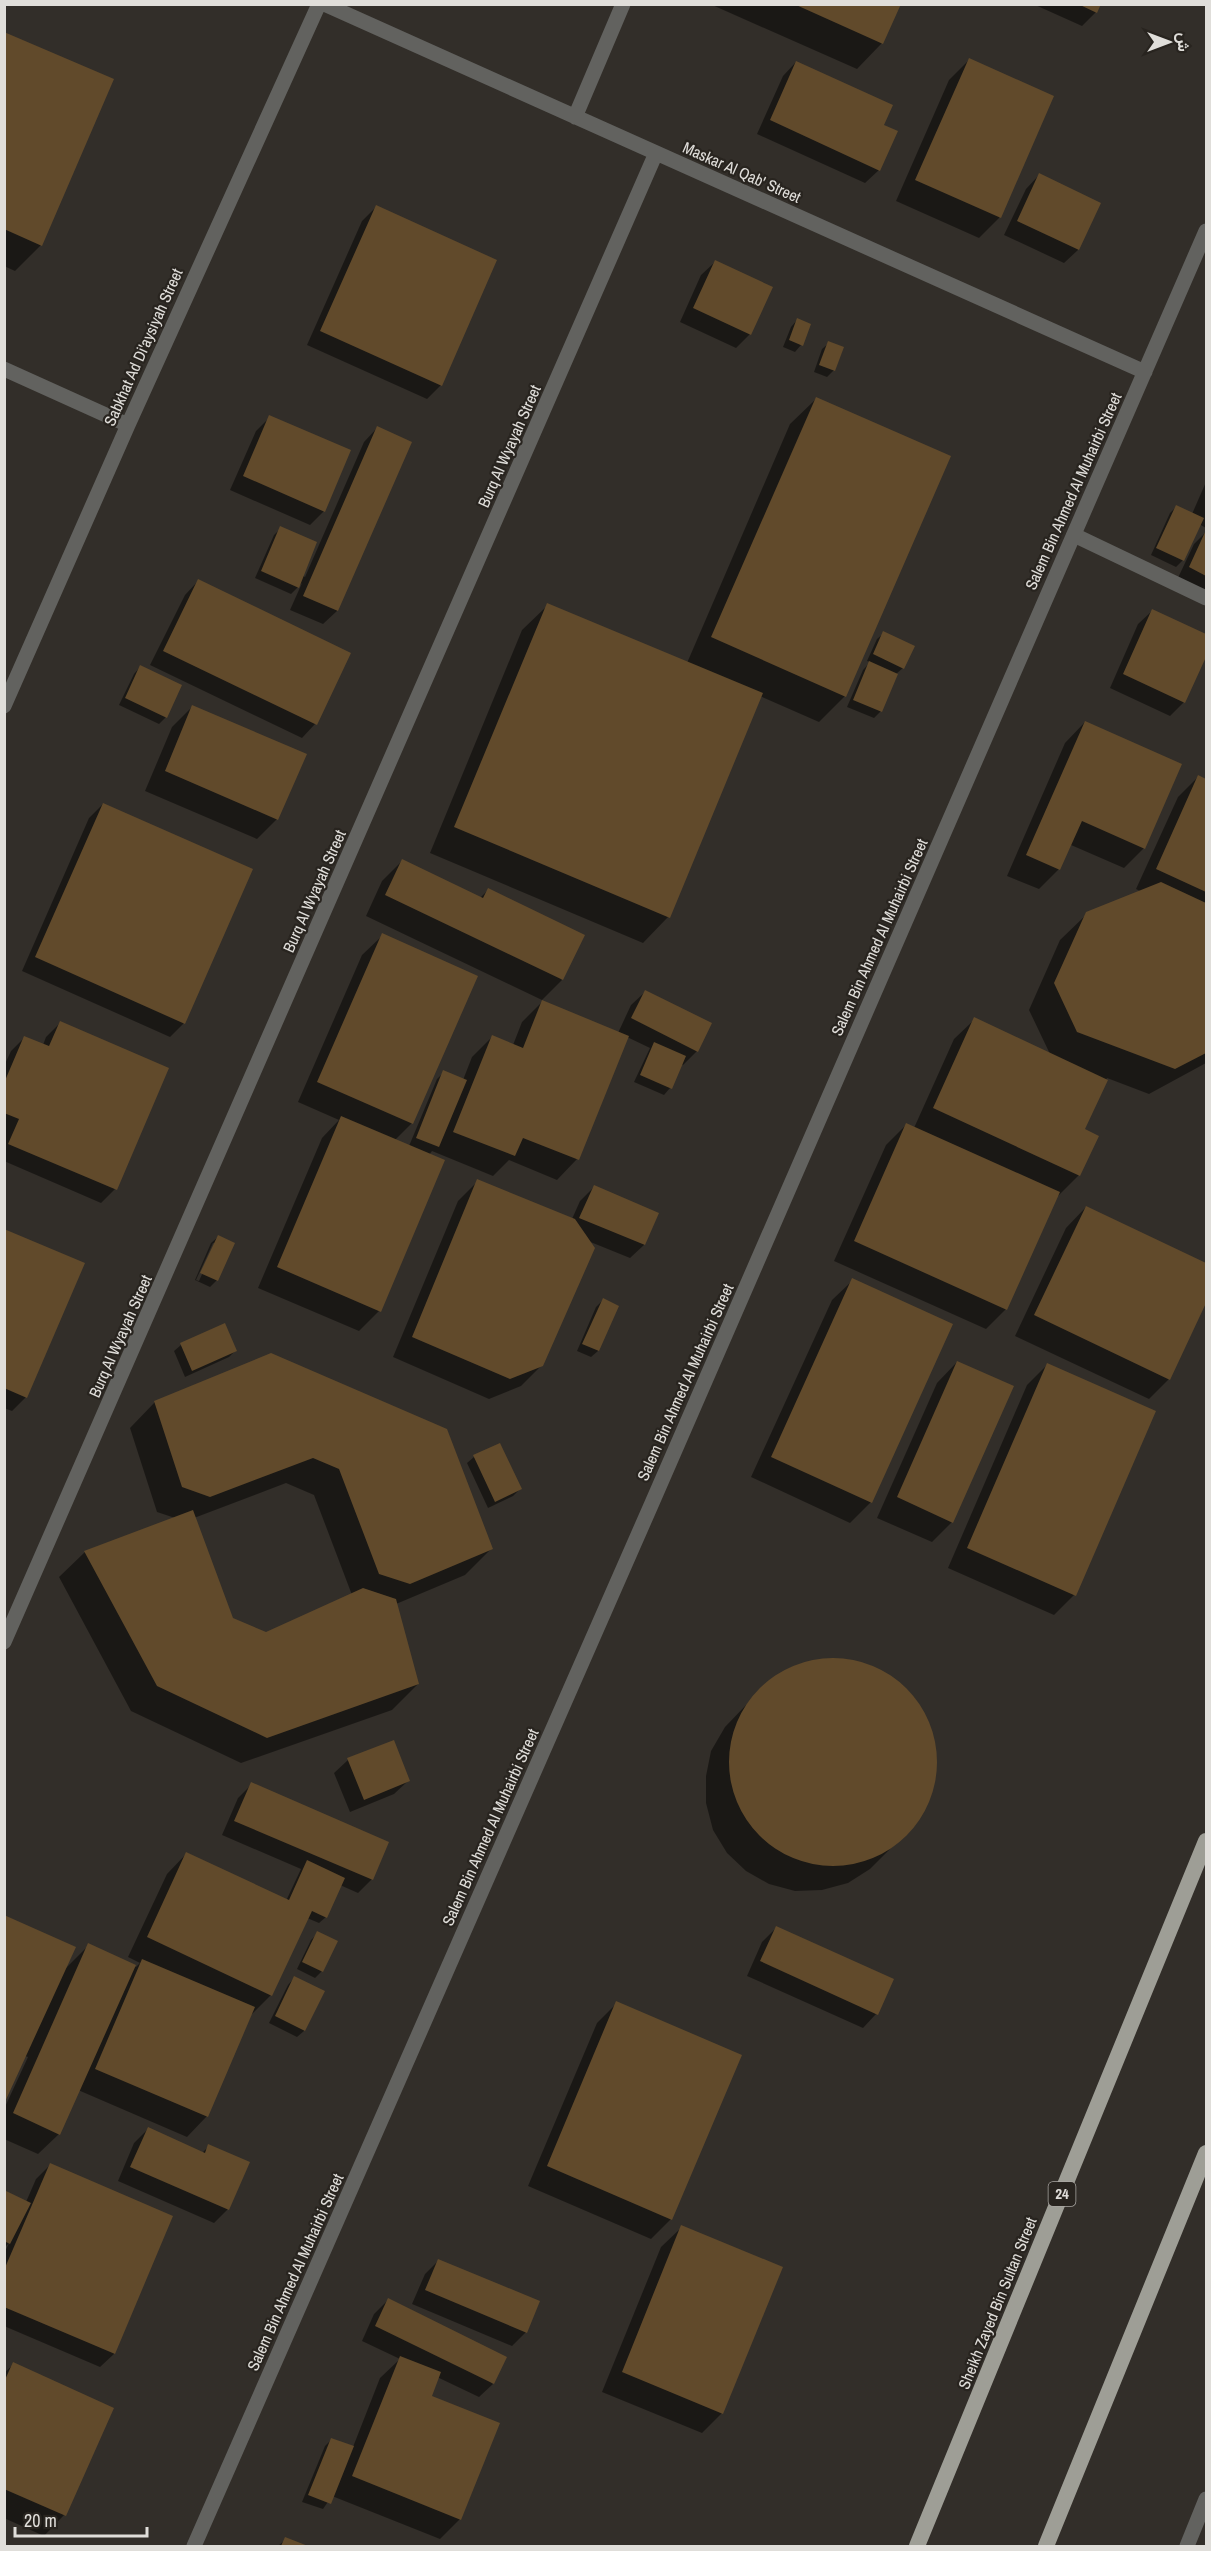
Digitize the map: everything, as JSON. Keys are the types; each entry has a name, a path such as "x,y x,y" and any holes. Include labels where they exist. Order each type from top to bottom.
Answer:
{"highway":[{"name":"Sheikh Zayed Bin Sultan Street","path":"917,2547 1206,1841"},
{"path":"1046,2547 1206,2153"}],"street":[{"name":"Sabkhat Ad Di'aysiyah Street","path":"4,706 128,425 319,4"},
{"name":"Maskar Al Qab' Street","path":"324,4 1145,372"},
{"path":"575,117 623,4"},
{"name":"Burq Al Wyayah Street","path":"4,1642 656,153"},
{"name":"Salem Bin Ahmed Al Muhairbi Street","path":"194,2547 1206,231"},
{"path":"4,369 128,425"},
{"path":"1074,536 1206,598"},
{"path":"1187,2547 1206,2499"}],"building":[{"path":"794,4 901,4 883,44"},
{"path":"1078,4 1101,4 1097,13"},
{"path":"4,32 114,79 42,246 4,229"},
{"path":"969,58 1054,96 1001,218 915,180"},
{"path":"796,61 893,105 884,125 898,131 880,171 770,120"},
{"path":"1039,173 1101,203 1079,250 1017,221"},
{"path":"376,205 497,260 442,386 320,331"},
{"path":"715,260 773,287 751,335 693,308"},
{"path":"797,318 811,324 803,346 789,340"},
{"path":"828,341 844,347 835,371 819,365"},
{"path":"816,397 951,456 846,697 711,637"},
{"path":"269,415 351,450 325,512 243,476"},
{"path":"377,426 412,442 338,611 303,596"},
{"path":"1176,505 1204,518 1184,561 1156,548"},
{"path":"280,526 317,542 299,588 261,571"},
{"path":"1206,530 1206,576 1189,567"},
{"path":"198,579 351,653 317,725 163,651"},
{"path":"547,603 763,693 670,918 454,827"},
{"path":"1152,609 1206,634 1206,657 1185,703 1123,674"},
{"path":"883,631 915,646 904,669 873,654"},
{"path":"869,661 898,674 882,712 853,700"},
{"path":"140,665 182,685 167,718 125,698"},
{"path":"192,705 307,754 278,820 165,771"},
{"path":"1085,721 1182,764 1145,849 1082,821 1060,870 1026,855"},
{"path":"1198,775 1206,779 1206,892 1156,869"},
{"path":"103,803 253,869 185,1024 35,957"},
{"path":"402,859 483,898 488,888 585,935 563,980 385,895"},
{"path":"1161,882 1206,903 1206,1053 1175,1069 1077,1032 1054,983 1086,912"},
{"path":"382,933 478,976 413,1124 317,1082"},
{"path":"645,990 712,1023 698,1052 631,1018"},
{"path":"542,1000 629,1036 579,1160 523,1138 515,1156 453,1132 492,1035 523,1048"},
{"path":"974,1017 1108,1080 1085,1129 1099,1136 1080,1176 933,1108"},
{"path":"60,1021 169,1068 117,1190 8,1144 19,1119 4,1113 4,1083 24,1036 49,1046"},
{"path":"654,1042 686,1056 672,1089 640,1075"},
{"path":"443,1070 467,1080 439,1147 416,1138"},
{"path":"341,1116 445,1160 381,1312 277,1267"},
{"path":"906,1123 1060,1192 1007,1310 854,1241"},
{"path":"477,1179 575,1219 595,1248 543,1366 510,1379 412,1337"},
{"path":"594,1185 659,1213 645,1245 579,1218"},
{"path":"1086,1206 1206,1263 1206,1303 1170,1380 1034,1315"},
{"path":"4,1229 85,1263 27,1398 4,1388"},
{"path":"218,1235 235,1243 218,1281 200,1273"},
{"path":"852,1278 953,1324 872,1503 771,1457"},
{"path":"603,1298 619,1306 599,1351 582,1344"},
{"path":"225,1323 237,1351 192,1371 180,1343"},
{"path":"271,1353 447,1429 493,1549 410,1584 379,1574 339,1469 313,1458 210,1497 182,1487 154,1401"},
{"path":"957,1361 1014,1386 953,1523 897,1497"},
{"path":"1047,1363 1156,1411 1076,1596 967,1548"},
{"path":"500,1443 522,1489 495,1502 473,1455"},
{"path":"193,1510 233,1618 266,1632 363,1588 396,1599 419,1684 267,1738 157,1686 84,1551"},
{"path":"833,1658 853,1660 873,1666 899,1682 913,1696 929,1722 935,1742 937,1762 935,1782 929,1802 913,1828 899,1842 873,1858 853,1864 833,1866 813,1864 793,1858 767,1842 753,1828 737,1802 731,1782 729,1762 731,1742 737,1722 753,1696 767,1682 793,1666 813,1660"},
{"path":"394,1740 410,1781 364,1800 347,1758"},
{"path":"251,1782 389,1842 373,1880 234,1821"},
{"path":"186,1852 289,1900 307,1860 345,1878 327,1918 312,1911 272,1996 147,1937"},
{"path":"4,1915 76,1947 4,2104"},
{"path":"776,1926 894,1979 878,2015 760,1961"},
{"path":"317,1931 338,1941 323,1972 302,1962"},
{"path":"88,1943 136,1965 60,2135 13,2113"},
{"path":"142,1959 255,2007 208,2117 95,2069"},
{"path":"294,1976 325,1991 305,2031 275,2016"},
{"path":"616,2001 742,2055 672,2220 547,2166"},
{"path":"148,2127 205,2153 208,2144 250,2162 229,2210 130,2167"},
{"path":"50,2163 173,2216 115,2354 4,2307 4,2270"},
{"path":"6,2191 31,2203 10,2244 4,2241"},
{"path":"681,2225 783,2267 723,2414 622,2372"},
{"path":"438,2259 540,2301 527,2333 425,2290"},
{"path":"388,2298 507,2357 494,2384 375,2326"},
{"path":"400,2356 441,2372 432,2396 500,2423 461,2520 352,2476"},
{"path":"13,2362 114,2408 66,2516 4,2489 4,2382"},
{"path":"331,2438 354,2446 331,2504 308,2495"},
{"path":"285,2537 308,2546 281,2546"}]}
